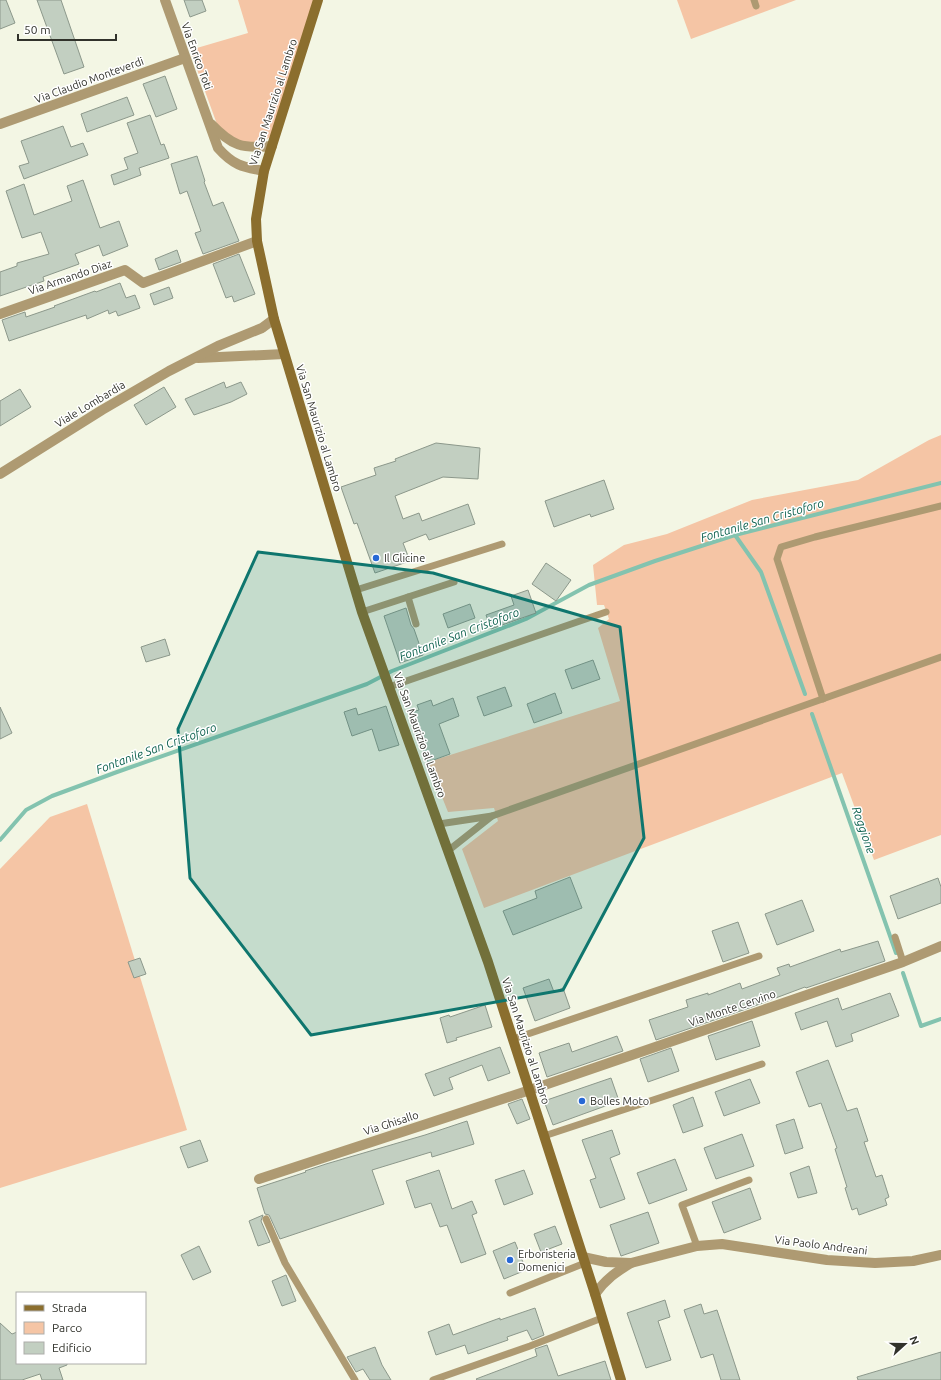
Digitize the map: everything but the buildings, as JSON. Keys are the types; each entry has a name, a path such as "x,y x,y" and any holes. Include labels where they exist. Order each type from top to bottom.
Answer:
{"main road":[{"name":"Via San Maurizio al Lambro","path":"318,0 264,171 256,218 258,241 274,319 362,612 476,927 530,1090 621,1380"}],"street":[{"name":"Via Enrico Toti","path":"165,0 218,148 228,160 246,168 264,171"},
{"name":"Via Claudio Monteverdi","path":"0,124 185,58"},
{"name":"Via Enrico Toti","path":"208,121 223,137 241,146 257,148 272,146"},
{"name":"Via Armando Diaz","path":"0,314 125,270 143,283 258,241"},
{"name":"Viale Lombardia","path":"0,474 102,410 169,371 218,346 262,328 274,319"},
{"name":"Viale Lombardia","path":"194,358 284,354"},
{"name":"Via Monte Cervino","path":"530,1090 903,962 941,946"},
{"name":"Via Ghisallo","path":"259,1178 530,1090"},
{"name":"Via Paolo Andreani","path":"584,1260 631,1262 697,1246 722,1244 827,1260 875,1263 913,1261 941,1256"},
{"name":"Via Paolo Andreani","path":"595,1294 603,1283 631,1262"}],"lane":[{"path":"823,699 777,559 781,547 815,537 941,506"},
{"path":"356,590 502,544"},
{"path":"362,612 454,582"},
{"path":"408,597 416,624"},
{"path":"388,684 606,612"},
{"path":"439,824 492,816 941,656"},
{"path":"449,850 492,816"},
{"path":"895,937 903,962"},
{"path":"513,1039 759,956"},
{"path":"544,1136 762,1064"},
{"path":"697,1246 682,1205 749,1180"},
{"path":"266,1219 285,1263 355,1380"},
{"path":"510,1293 584,1260"},
{"path":"433,1380 530,1346 602,1318"}],"highlighted area":[{"path":"258,552 433,573 620,627 644,838 563,990 311,1035 190,878 178,729"}],"green space":[{"path":"238,0 314,0 271,137 260,142 243,144 218,127 190,50 248,33"},
{"path":"677,0 796,0 691,39"},
{"path":"941,435 941,835 874,860 842,773 484,908 462,849 498,821 494,808 448,812 428,762 620,701 598,628 609,619 604,605 597,605 593,565 624,545 667,534 752,500 858,480 929,440"},
{"path":"87,804 187,1130 0,1188 0,869 50,817"}],"waterway":[{"name":"Fontanile San Cristoforo","path":"0,840 26,810 52,796 367,684 392,671 526,619 589,585 655,561 735,535 941,483"},
{"name":"Roggione","path":"735,535 761,572 805,694"},
{"name":"Roggione","path":"812,714 896,953"},
{"name":"Roggione","path":"903,973 921,1026 941,1019"}],"place":[{"name":"Il Glicine","path":"376,558"},
{"name":"Bolles Moto","path":"582,1101"},
{"name":"Erboristeria Domenici","path":"510,1260"}]}
